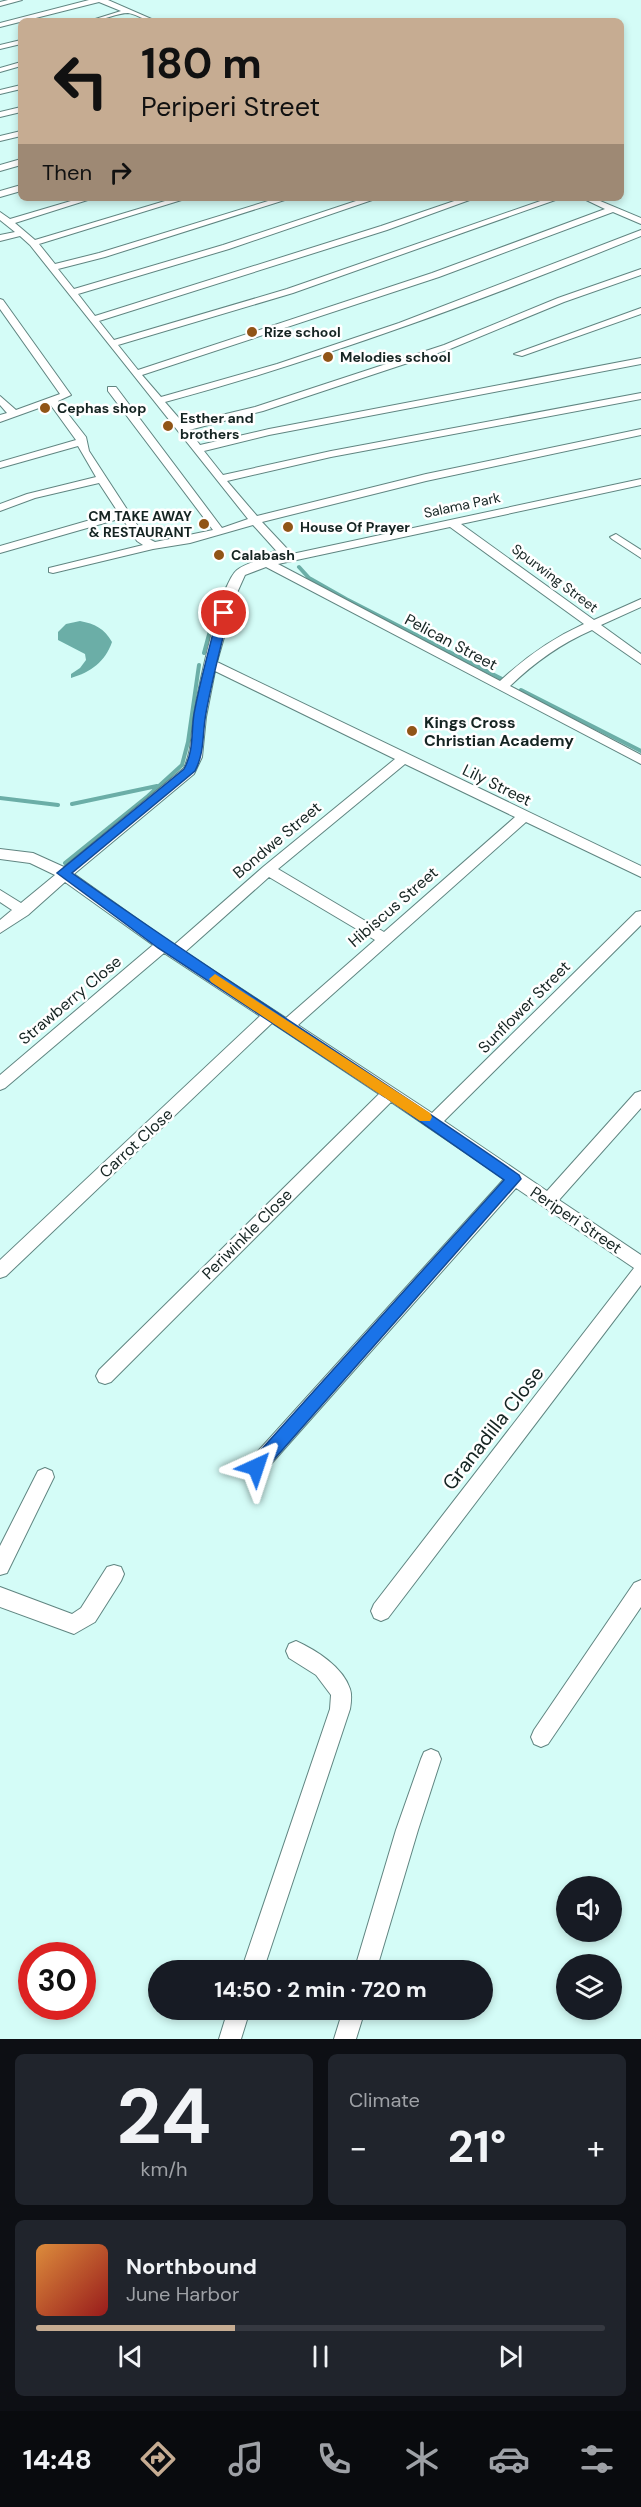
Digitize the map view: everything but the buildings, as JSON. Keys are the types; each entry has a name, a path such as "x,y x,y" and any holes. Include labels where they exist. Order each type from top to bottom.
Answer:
{"street":[{"path":"0,4 18,0"},
{"path":"27,18 97,0"},
{"path":"102,0 145,18"},
{"path":"104,18 128,11"},
{"path":"0,25 18,20"},
{"path":"0,47 18,43"},
{"path":"0,70 18,65"},
{"path":"0,93 18,88"},
{"path":"0,115 18,110"},
{"path":"0,139 18,134"},
{"path":"0,168 18,163"},
{"path":"0,194 18,189"},
{"path":"4,219 78,201"},
{"path":"33,243 174,201"},
{"path":"51,268 102,255 277,201"},
{"path":"71,293 226,247 365,201"},
{"path":"94,319 384,228 462,201"},
{"path":"113,343 251,303 548,201"},
{"path":"593,201 641,221"},
{"path":"136,374 373,298 543,237 613,209"},
{"path":"4,219 33,243 136,374 182,428 220,479 290,558"},
{"path":"0,238 23,233"},
{"path":"158,401 275,369 496,290 641,233"},
{"path":"182,428 259,409 447,347 561,300 641,272"},
{"path":"0,302 65,392 63,397 0,419"},
{"path":"519,354 641,310"},
{"path":"198,449 269,432 641,361"},
{"path":"112,389 220,532"},
{"path":"220,479 331,454 641,396"},
{"path":"0,399 14,414"},
{"path":"53,401 81,437 80,442 84,451 141,539 153,546"},
{"path":"53,570 220,532 405,481 641,432"},
{"path":"0,465 80,442"},
{"path":"0,508 31,495 103,479"},
{"name":"Salama Park","path":"290,558 641,482"},
{"path":"0,550 125,514"},
{"name":"Spurwing Street","path":"451,522 641,660"},
{"path":"616,537 641,555"},
{"path":"0,928 63,873 189,771 196,757 200,717 210,664 230,595 240,573 267,563 290,558"},
{"name":"Pelican Street","path":"267,563 641,760"},
{"path":"501,687 532,658 561,639 641,603"},
{"name":"Lily Street","path":"210,664 641,872"},
{"name":"Bondwe Street","path":"169,949 404,758"},
{"name":"Hibiscus Street","path":"287,1026 524,816"},
{"name":"Periperi Street","path":"0,854 33,858 63,873 169,949 390,1093 641,1264"},
{"path":"268,870 384,939"},
{"path":"0,895 22,911"},
{"name":"Sunflower Street","path":"433,1122 641,916"},
{"name":"Strawberry Close","path":"0,1084 169,949"},
{"name":"Carrot Close","path":"0,1271 271,1015"},
{"name":"Periwinkle Close","path":"105,1376 390,1093"},
{"path":"548,1201 641,1097"},
{"path":"256,1467 514,1179"},
{"name":"Granadilla Close","path":"381,1611 641,1272"},
{"path":"0,1566 45,1477"},
{"path":"0,1597 74,1624 88,1615 114,1574"},
{"path":"541,1737 641,1590"},
{"path":"256,1960 340,1709 342,1692 323,1668 296,1651"},
{"path":"368,1960 431,1758"},
{"path":"230,2039 236,2020"},
{"path":"345,2039 351,2020"}],"water":[{"path":"80,621 99,627 112,642 101,661 85,673 71,678 71,674 86,660 85,654 58,640 58,632 66,624"}],"waterway":[{"path":"204,653 218,605 233,579 244,569 275,552"},
{"path":"299,567 309,578 346,599 502,679"},
{"path":"65,863 148,796 182,765 188,742 199,665"},
{"path":"521,690 641,751"},
{"path":"72,804 157,786"},
{"path":"0,798 58,805"}],"slow traffic":[{"path":"215,979 425,1117"}],"place":[{"name":"Rize school","path":"252,332"},
{"name":"Melodies school","path":"328,357"},
{"name":"Cephas shop","path":"45,408"},
{"name":"Esther and brothers","path":"168,426"},
{"name":"CM TAKE AWAY & RESTAURANT","path":"204,524"},
{"name":"House Of Prayer","path":"288,527"},
{"name":"Calabash","path":"219,555"},
{"name":"Kings Cross Christian Academy","path":"412,731"}],"route":[{"path":"224,613 206,681 196,757 189,771 63,873 163,945 390,1093 514,1179 256,1467"}]}
